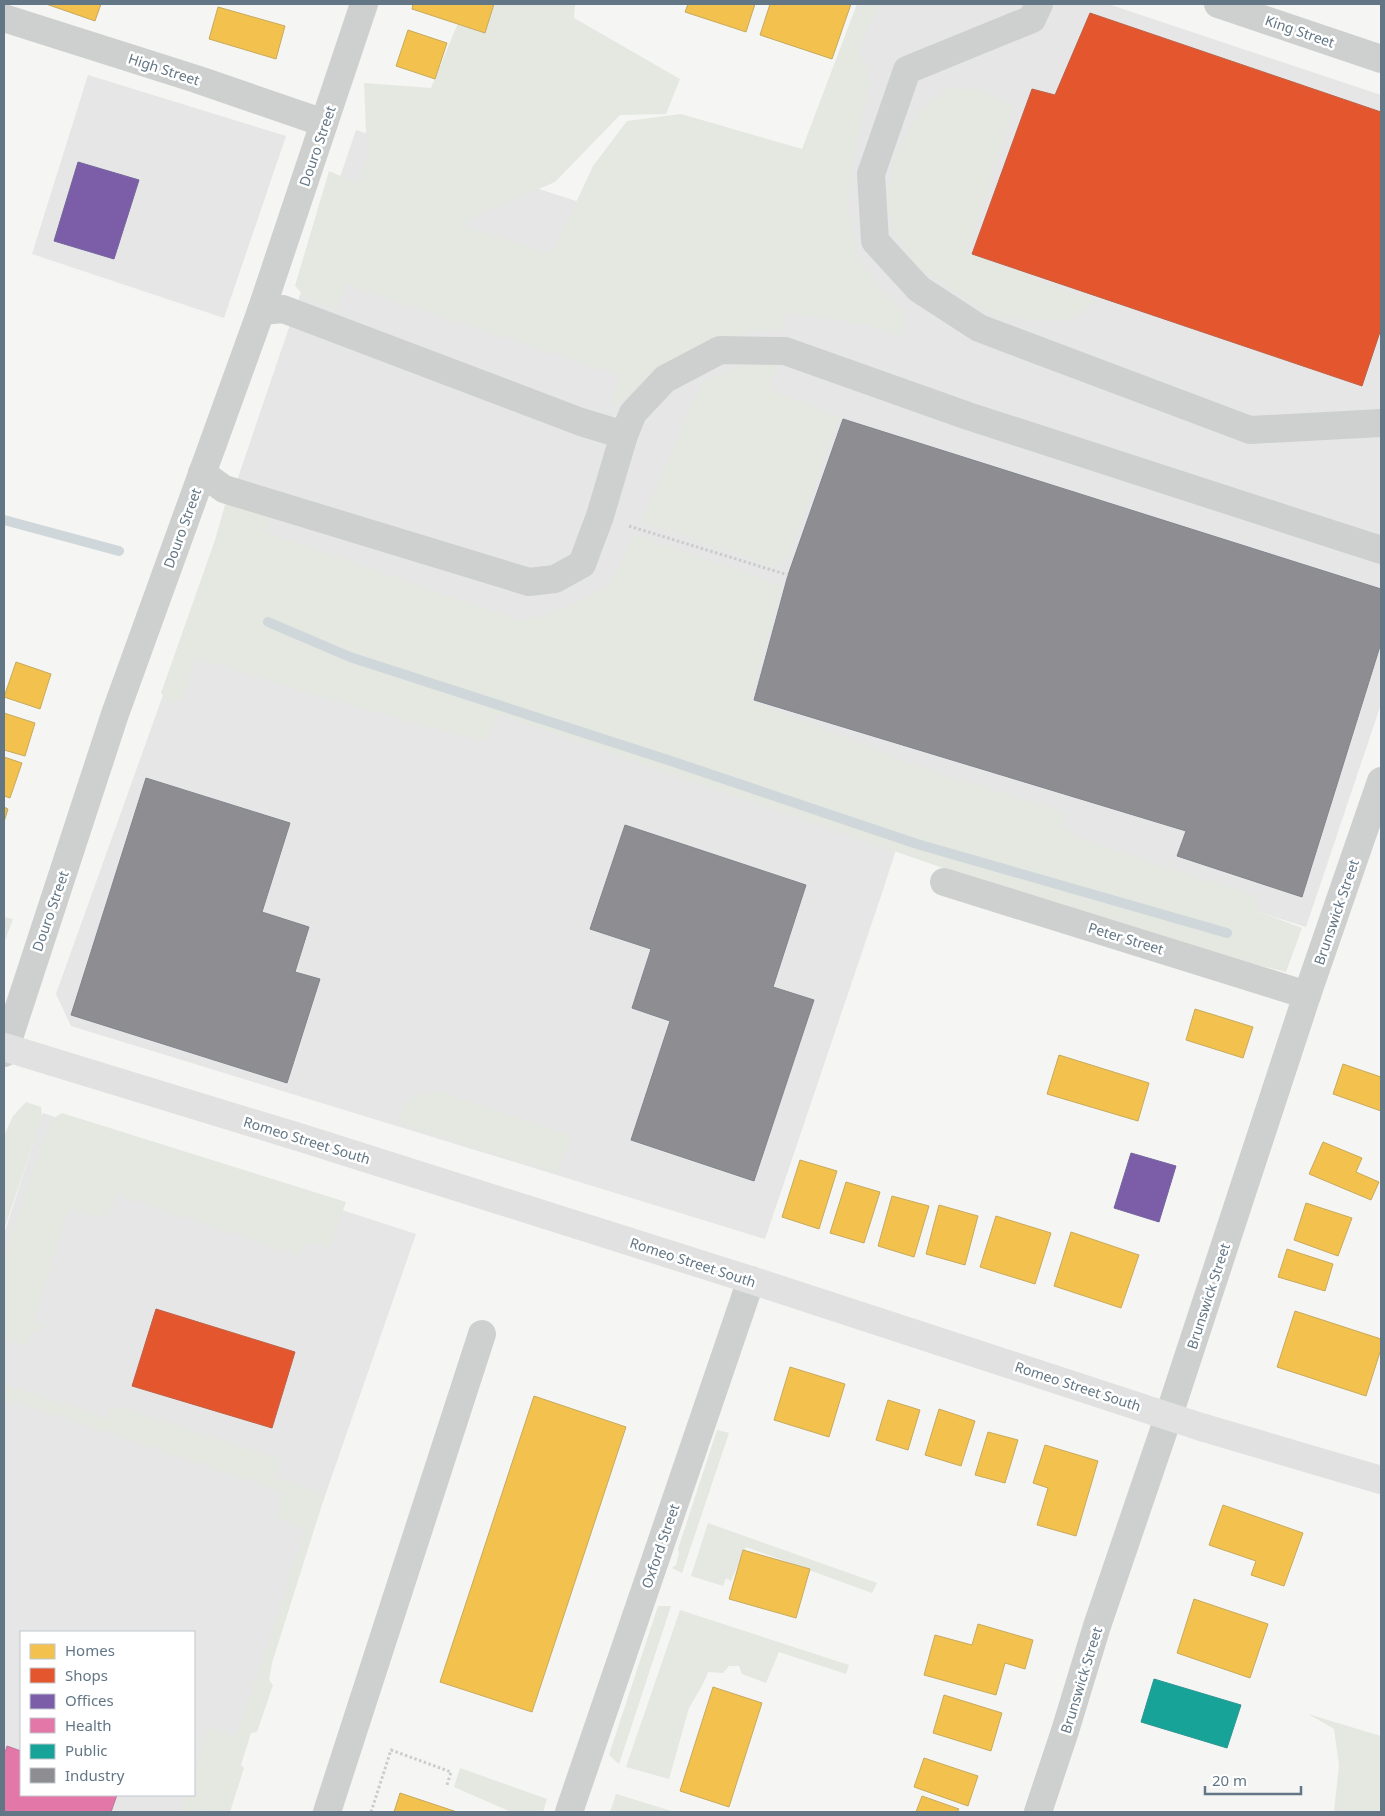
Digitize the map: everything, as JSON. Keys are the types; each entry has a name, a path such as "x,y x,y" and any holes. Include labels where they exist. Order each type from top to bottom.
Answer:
{"main road":[{"name":"Romeo Street South","path":"4,1049 305,1139 1201,1426 1381,1480"}],"street":[{"name":"Douro Street","path":"4,1049 114,714 261,311 364,4"},
{"path":"1039,4 1032,19 907,70 871,174 875,241 919,289 979,328 1250,430 1381,423"},
{"name":"King Street","path":"1218,4 1381,59"},
{"name":"High Street","path":"4,18 196,79 324,123"},
{"path":"261,311 282,309 581,422 624,435"},
{"path":"202,473 224,488 529,582 555,579 582,564 600,516 624,435 633,413 665,379 720,350 785,351 968,416 1381,550"},
{"name":"Brunswick Street","path":"1038,1812 1097,1626 1169,1415 1307,995 1381,781"},
{"name":"Peter Street","path":"944,882 1307,995"},
{"name":"Oxford Street","path":"569,1812 750,1280"},
{"path":"327,1812 482,1334"}],"path":[{"path":"600,516 788,575"},
{"path":"371,1812 391,1750 452,1772 447,1785"}],"shaded area":[{"path":"466,4 575,4 574,18 680,79 666,114 620,115 555,182 477,215 461,226 552,254 593,166 627,121 681,114 802,149 857,4 879,4 858,52 868,72 870,82 855,150 847,206 857,251 873,282 906,315 900,336 868,325 794,313 783,317 783,331 762,330 717,341 638,389 615,406 611,404 620,375 346,284 338,309 318,304 305,296 295,286 329,171 359,184 367,156 364,83 431,88"},
{"path":"861,4 1108,4 1381,95 1381,704 1306,927 911,803 765,1239 71,1026 56,994 186,631 356,130 771,264"},
{"path":"88,75 286,136 224,318 32,254"},
{"path":"948,88 977,89 1014,106 966,254 1016,269 1034,279 1096,301 1070,321 997,318 916,266 894,231 888,203 894,156 921,110"},
{"path":"776,364 770,390 839,417 789,555 773,566 641,522 703,381 742,366"},
{"path":"227,498 271,509 265,532 521,621 569,606 608,588 634,534 753,575 782,587 750,700 909,763 1066,813 1060,826 1085,841 1257,896 1259,912 1302,928 1286,972 1200,951 1076,914 499,714 485,742 304,692 195,657 183,699 170,704 161,693 215,540"},
{"path":"4,917 13,919 4,943"},
{"path":"438,1091 572,1136 556,1173 395,1123 410,1099"},
{"path":"26,1102 41,1107 42,1117 4,1230 4,1136 13,1116"},
{"path":"43,1113 416,1234 215,1812 4,1812 4,1234"},
{"path":"62,1113 346,1202 329,1251 321,1243 312,1244 303,1247 299,1255 117,1194 114,1205 102,1218 69,1208 33,1322 46,1326 29,1336 24,1345 4,1338 4,1258 51,1120"},
{"path":"4,1384 106,1419 111,1405 280,1459 275,1477 325,1495 272,1663 269,1680 273,1685 257,1732 251,1733 241,1765 244,1768 230,1812 204,1812 204,1809 189,1812 181,1809 186,1796 195,1796 195,1771 207,1733 211,1728 236,1736 305,1529 278,1519 277,1515 284,1492 13,1401 5,1401 4,1405"},
{"path":"717,1430 729,1433 682,1573 672,1568 676,1565 678,1549"},
{"path":"708,1523 877,1583 872,1593 746,1547 731,1581 726,1578 723,1586 691,1576"},
{"path":"658,1606 671,1606 619,1764 609,1755"},
{"path":"680,1610 849,1665 846,1674 779,1652 766,1683 742,1674 739,1666 729,1666 723,1673 708,1672 689,1708 669,1779 626,1767"},
{"path":"1308,1714 1381,1736 1381,1812 1334,1812 1339,1765 1334,1729"},
{"path":"460,1768 547,1799 543,1812 511,1812 454,1787"},
{"path":"616,1794 675,1812 610,1812"}],"building: Homes":[{"path":"46,4 101,4 95,21"},
{"path":"413,4 494,4 485,33 412,9"},
{"path":"688,4 755,4 746,32 685,12"},
{"path":"770,4 851,4 832,59 760,35"},
{"path":"218,7 285,26 276,59 209,39"},
{"path":"408,30 447,43 435,79 396,66"},
{"path":"16,662 51,674 40,709 4,697"},
{"path":"4,713 35,723 25,756 4,750"},
{"path":"4,757 22,763 10,798 4,796"},
{"path":"4,807 8,809 4,822"},
{"path":"1195,1009 1253,1027 1243,1058 1186,1040"},
{"path":"1059,1055 1149,1083 1138,1121 1047,1094"},
{"path":"1343,1064 1381,1077 1381,1111 1333,1094"},
{"path":"1323,1142 1362,1158 1356,1172 1379,1182 1371,1200 1309,1174"},
{"path":"800,1160 837,1171 819,1229 782,1217"},
{"path":"846,1182 880,1192 864,1243 830,1233"},
{"path":"892,1196 929,1206 914,1257 878,1246"},
{"path":"1306,1203 1352,1218 1338,1256 1294,1240"},
{"path":"939,1205 978,1216 965,1265 926,1254"},
{"path":"996,1216 1051,1233 1035,1284 980,1267"},
{"path":"1071,1232 1139,1255 1121,1308 1054,1286"},
{"path":"1287,1249 1333,1264 1325,1291 1278,1277"},
{"path":"1295,1311 1381,1339 1381,1349 1366,1396 1277,1367"},
{"path":"790,1367 845,1384 829,1437 774,1420"},
{"path":"534,1396 626,1427 532,1712 440,1682"},
{"path":"888,1400 920,1410 908,1450 876,1440"},
{"path":"939,1409 975,1421 961,1466 925,1455"},
{"path":"988,1432 1018,1440 1005,1483 975,1475"},
{"path":"1045,1445 1098,1461 1076,1536 1037,1525 1048,1488 1033,1483"},
{"path":"1223,1505 1303,1533 1284,1586 1251,1575 1256,1561 1209,1545"},
{"path":"743,1550 810,1569 796,1618 729,1599"},
{"path":"1194,1599 1268,1624 1250,1678 1177,1653"},
{"path":"978,1624 1033,1640 1025,1669 1005,1663 996,1695 924,1675 935,1635 972,1645"},
{"path":"713,1687 762,1703 729,1807 680,1791"},
{"path":"944,1695 1002,1713 991,1751 933,1733"},
{"path":"924,1758 978,1776 968,1806 914,1787"},
{"path":"400,1793 457,1812 394,1812"},
{"path":"922,1796 959,1809 957,1812 916,1812"}],"building: Shops":[{"path":"1090,13 1381,112 1381,329 1362,386 972,254 1032,89 1055,95"},
{"path":"156,1309 295,1352 272,1428 132,1386"}],"building: Offices":[{"path":"78,162 139,180 114,259 54,241"},
{"path":"1131,1153 1176,1166 1159,1222 1114,1208"}],"building: Health":[{"path":"7,1746 20,1751 20,1796 117,1796 111,1812 4,1812 4,1756"}],"building: Public":[{"path":"1154,1679 1241,1705 1227,1748 1141,1722"}],"building: Industry":[{"path":"843,419 1381,589 1381,643 1302,897 1177,856 1186,831 754,700 788,575"},
{"path":"146,778 290,823 262,912 309,927 295,972 320,979 287,1083 71,1015"},
{"path":"625,825 806,885 773,987 814,1000 754,1181 631,1140 670,1021 632,1008 651,949 590,929"}],"waterway":[{"path":"4,520 119,551"},
{"path":"268,622 350,657 671,761 917,844 1227,933"}]}
